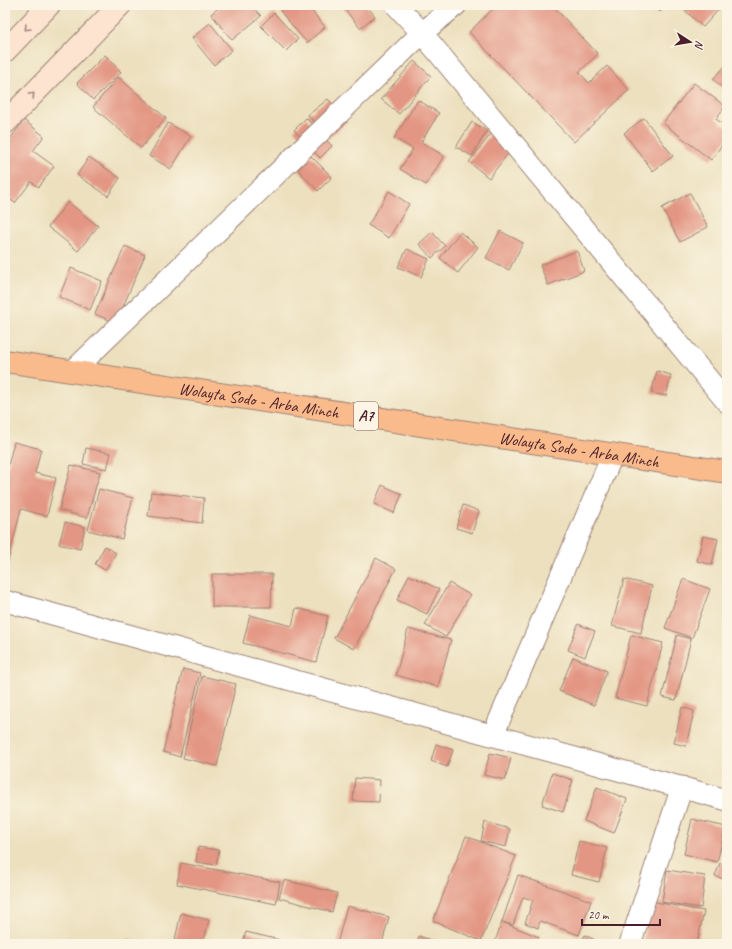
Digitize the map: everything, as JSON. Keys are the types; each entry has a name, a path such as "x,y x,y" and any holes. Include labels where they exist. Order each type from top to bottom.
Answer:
{"highway":[{"name":"Wolayta Sodo - Arba Minch","path":"5,361 727,472"}],"main road":[{"path":"5,51 49,5"},
{"path":"5,123 120,5"}],"street":[{"path":"396,5 422,33 727,402"},
{"path":"73,371 422,33 456,5"},
{"path":"493,735 613,454"},
{"path":"5,601 727,800"},
{"path":"630,944 682,787"}],"building":[{"path":"222,5 251,5 261,16 232,40 211,14"},
{"path":"287,5 307,5 325,27 307,43 280,11"},
{"path":"341,5 366,5 375,16 360,28"},
{"path":"497,5 552,5 598,54 579,72 589,83 607,66 629,90 574,142 469,32"},
{"path":"653,5 666,5 660,12"},
{"path":"679,5 717,5 720,8 703,27"},
{"path":"274,13 298,39 286,51 261,26"},
{"path":"210,23 232,50 214,65 192,38"},
{"path":"105,55 121,72 93,100 77,83"},
{"path":"414,61 431,76 399,114 381,99"},
{"path":"727,64 727,92 713,79"},
{"path":"118,77 166,118 141,148 93,107"},
{"path":"694,83 725,106 716,119 727,127 727,138 711,160 663,123"},
{"path":"328,99 347,122 327,139 308,115"},
{"path":"418,100 439,113 421,142 444,156 426,185 400,169 413,149 394,138"},
{"path":"306,118 332,146 320,158 294,130"},
{"path":"644,118 673,156 653,171 624,133"},
{"path":"24,120 44,136 33,151 54,166 39,187 31,182 15,203 5,196 5,146"},
{"path":"472,122 487,131 472,156 456,147"},
{"path":"168,123 191,136 171,169 149,156"},
{"path":"498,125 518,141 489,178 469,162"},
{"path":"311,156 332,177 318,191 298,170"},
{"path":"89,157 120,178 108,196 77,175"},
{"path":"389,191 409,204 389,238 368,225"},
{"path":"690,193 708,227 680,242 662,208"},
{"path":"68,202 98,226 78,251 48,227"},
{"path":"500,231 523,243 509,270 486,258"},
{"path":"432,232 445,246 432,258 419,244"},
{"path":"460,232 478,247 458,273 440,258"},
{"path":"125,246 145,255 116,323 95,314"},
{"path":"407,249 429,259 421,277 398,267"},
{"path":"577,251 584,271 548,285 540,265"},
{"path":"71,268 102,281 90,310 59,297"},
{"path":"657,371 671,375 666,396 651,393"},
{"path":"14,442 41,449 35,473 56,478 47,516 21,509 6,570 5,478"},
{"path":"86,448 111,453 107,469 83,464"},
{"path":"71,465 100,472 87,518 59,510"},
{"path":"382,485 402,494 394,513 374,504"},
{"path":"99,489 133,498 122,539 88,530"},
{"path":"151,492 204,498 202,523 148,516"},
{"path":"463,505 479,511 472,533 456,528"},
{"path":"65,522 85,527 80,549 59,544"},
{"path":"703,536 718,539 712,565 697,561"},
{"path":"105,546 116,553 105,570 95,564"},
{"path":"376,558 396,569 354,649 334,638"},
{"path":"212,574 272,574 271,607 212,607"},
{"path":"409,575 439,589 427,614 397,600"},
{"path":"624,579 652,586 641,633 612,626"},
{"path":"683,579 710,589 692,638 665,628"},
{"path":"449,583 470,595 446,637 425,625"},
{"path":"296,608 328,616 316,662 243,643 250,615 292,626"},
{"path":"578,624 595,631 585,657 568,650"},
{"path":"408,629 451,640 438,687 396,675"},
{"path":"631,635 663,643 647,706 615,698"},
{"path":"677,635 691,639 676,700 662,697"},
{"path":"573,657 607,671 594,705 559,691"},
{"path":"183,669 200,673 180,757 163,752"},
{"path":"202,676 236,684 217,766 183,758"},
{"path":"682,707 694,711 686,746 674,743"},
{"path":"436,744 453,750 447,767 431,761"},
{"path":"490,753 511,758 505,780 484,775"},
{"path":"552,773 573,780 563,812 542,805"},
{"path":"355,778 380,780 379,802 353,801"},
{"path":"597,787 627,799 614,833 584,821"},
{"path":"692,819 726,827 717,862 684,854"},
{"path":"485,822 510,829 506,847 481,841"},
{"path":"466,836 516,856 481,941 433,921"},
{"path":"579,841 607,848 599,882 571,875"},
{"path":"198,847 219,850 216,865 196,862"},
{"path":"181,863 280,882 276,904 177,884"},
{"path":"720,863 727,865 727,880 715,876"},
{"path":"667,870 705,876 701,908 662,902"},
{"path":"518,875 591,901 579,935 540,921 538,928 525,923 533,900 523,897 513,925 502,922"},
{"path":"284,880 337,893 332,912 279,898"},
{"path":"650,901 704,911 697,944 642,944"},
{"path":"347,906 389,917 382,944 337,944"},
{"path":"181,913 209,920 203,944 174,944"},
{"path":"502,922 539,937 536,944 494,944"},
{"path":"246,932 280,940 279,944 242,944"},
{"path":"585,935 603,944 580,944"},
{"path":"419,936 442,944 416,944"},
{"path":"128,939 144,943 144,944 126,944"}]}
